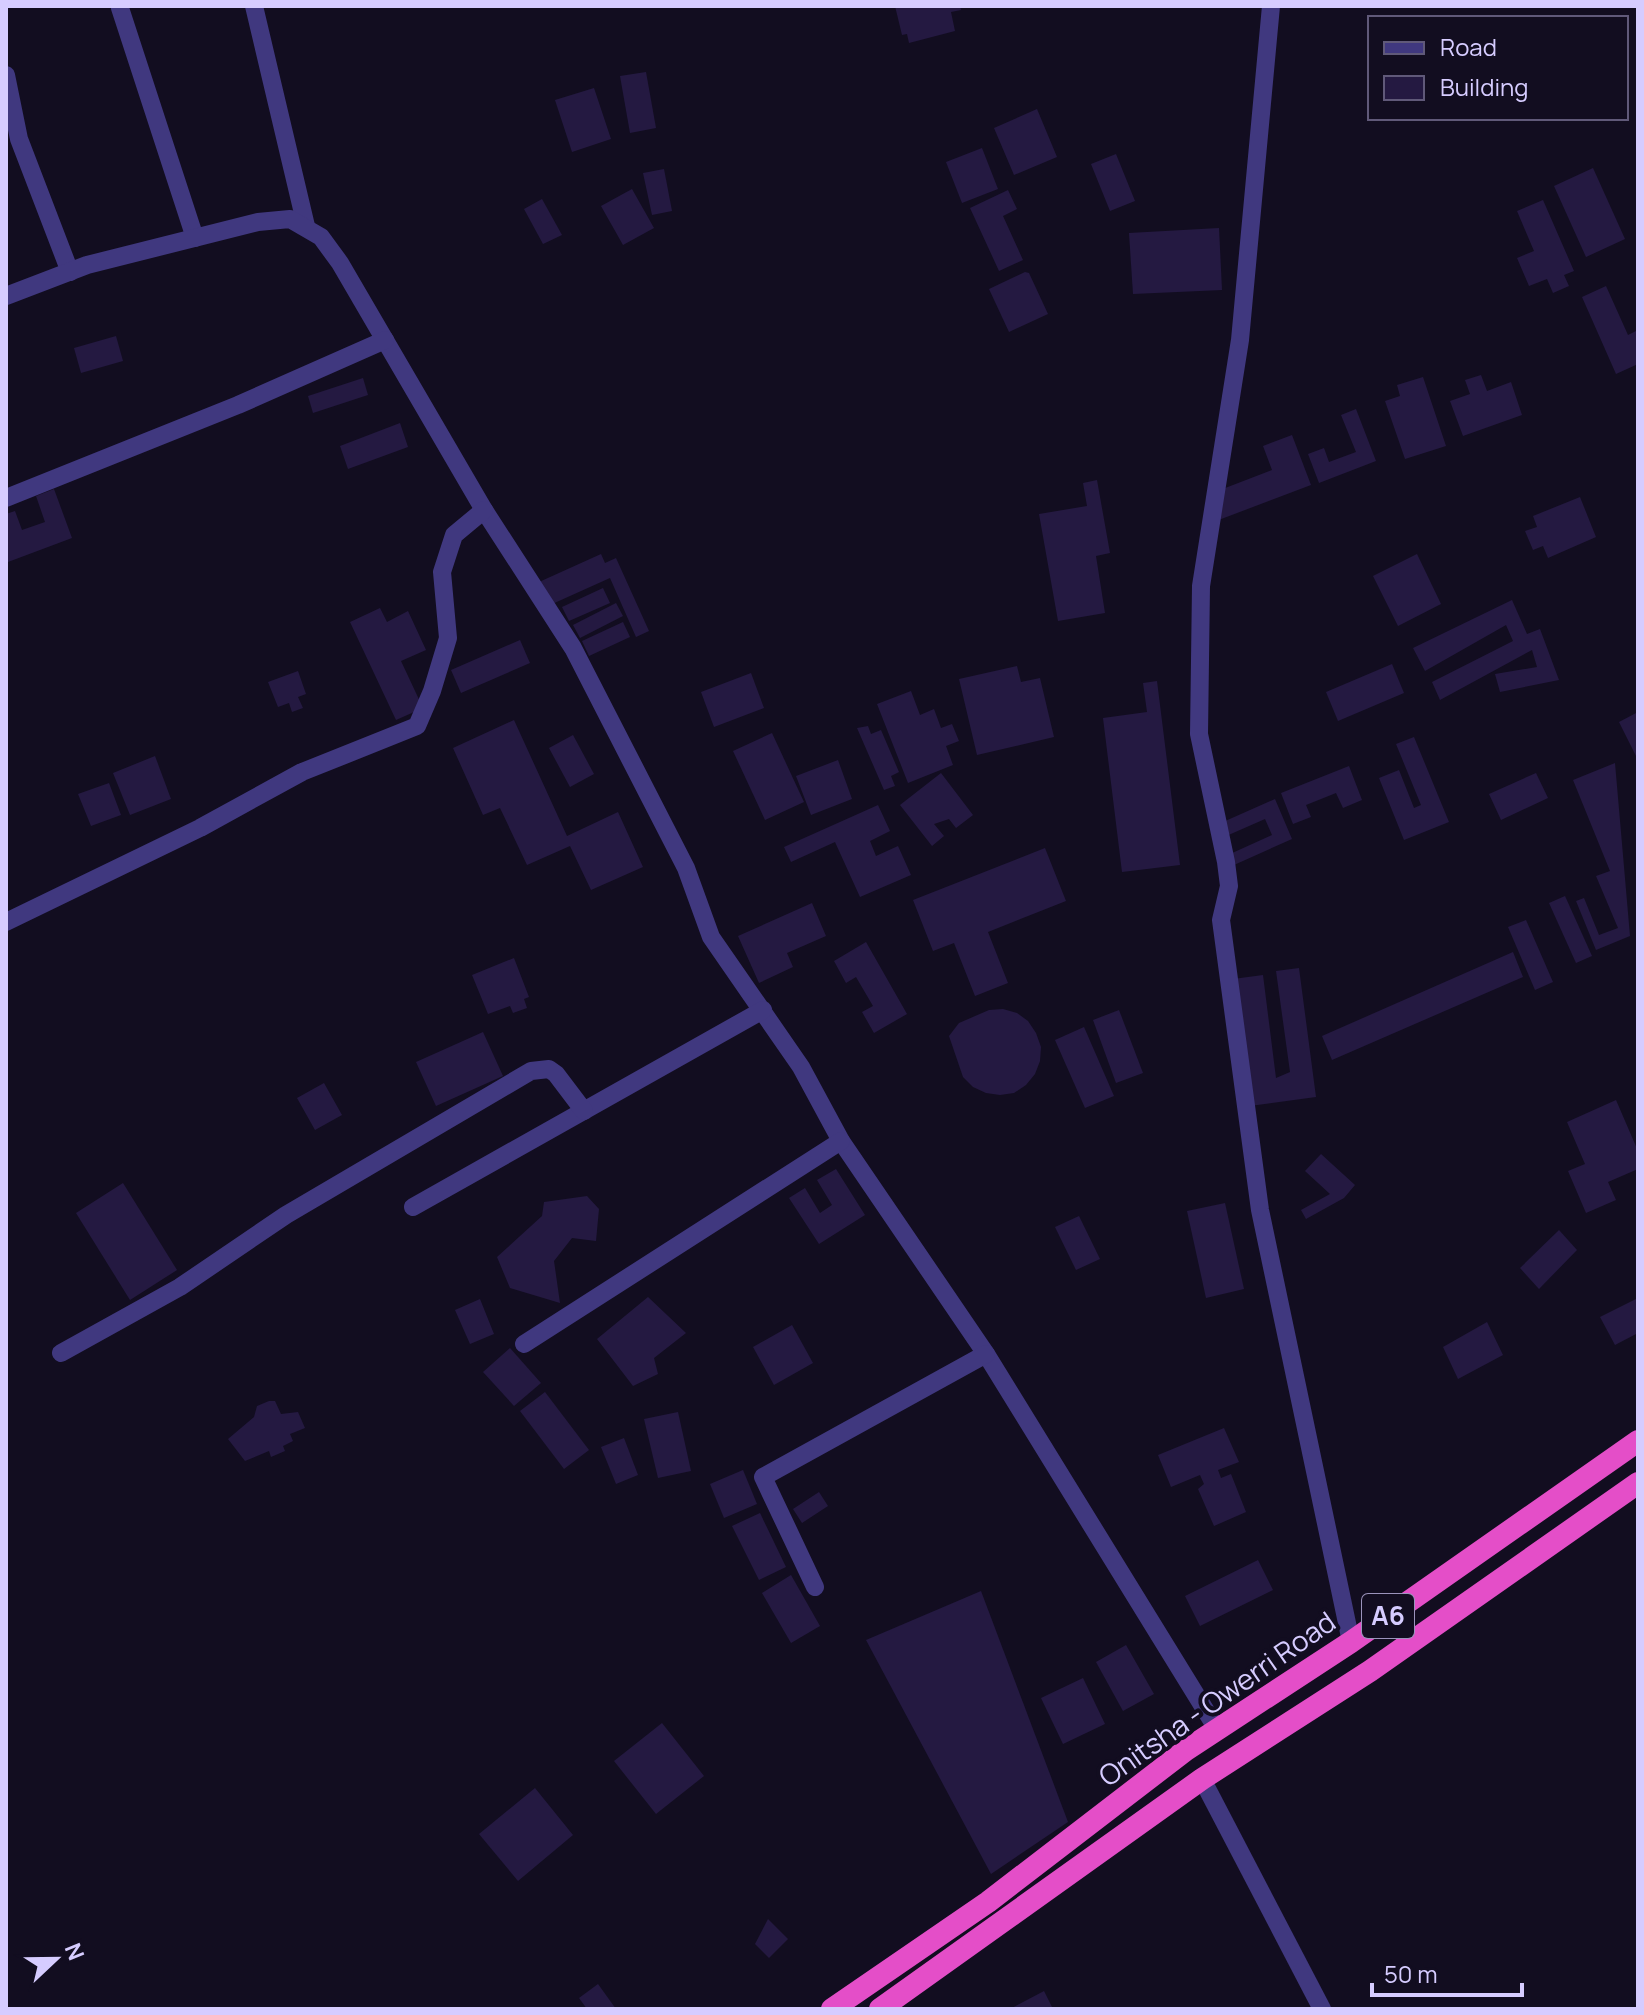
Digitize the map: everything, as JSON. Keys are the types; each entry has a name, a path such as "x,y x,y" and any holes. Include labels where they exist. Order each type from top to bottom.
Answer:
{"highway":[{"name":"Onitsha - Owerri Road","path":"832,2009 988,1902 1217,1729 1351,1642 1638,1441"},
{"name":"Onitsha - Owerri Road","path":"880,2009 1202,1779 1370,1671 1638,1483"}],"street":[{"path":"254,6 306,226"},
{"path":"1271,6 1240,340 1201,586 1199,734 1226,862 1229,886 1221,920 1260,1210 1351,1642"},
{"path":"120,8 195,238"},
{"path":"6,75 19,139 70,272"},
{"path":"6,296 87,265 258,222 290,219 321,237 340,263 484,510 573,648 686,868 711,937 801,1067 841,1141 986,1354 1217,1729"},
{"path":"6,498 238,405 385,340"},
{"path":"6,922 200,828 302,772 417,726 432,691 448,638 442,572 454,535 484,510"},
{"path":"413,1207 763,1010"},
{"path":"61,1353 180,1287 286,1215 531,1071 549,1069 556,1074 584,1111"},
{"path":"524,1344 841,1141"},
{"path":"815,1587 763,1477 986,1354"},
{"path":"1202,1779 1322,2009"}],"building":[{"path":"895,6 960,6 961,10 951,12 955,31 909,43 907,34 902,35"},
{"path":"646,72 656,128 630,133 620,76"},
{"path":"594,88 611,139 572,152 555,100"},
{"path":"1037,109 1057,157 1014,175 994,128"},
{"path":"982,148 998,189 962,203 946,162"},
{"path":"1116,154 1135,201 1110,211 1091,164"},
{"path":"1593,168 1625,239 1586,257 1554,186"},
{"path":"664,169 672,211 652,215 643,173"},
{"path":"632,189 654,228 623,245 601,206"},
{"path":"1008,190 1017,209 1003,216 1023,260 999,271 970,208"},
{"path":"542,199 562,235 543,244 524,209"},
{"path":"1543,200 1574,271 1564,275 1569,286 1553,293 1547,279 1529,286 1517,258 1534,251 1517,211"},
{"path":"1219,228 1222,290 1133,294 1129,233"},
{"path":"1025,272 1029,273 1048,314 1009,332 989,289"},
{"path":"1606,286 1628,335 1638,330 1638,364 1616,374 1582,297"},
{"path":"116,336 123,361 81,373 74,348"},
{"path":"1481,375 1487,391 1511,382 1522,415 1463,436 1450,401 1470,394 1465,380"},
{"path":"1423,377 1446,446 1405,459 1385,401 1400,396 1397,385"},
{"path":"363,378 368,395 313,413 308,396"},
{"path":"1356,409 1376,461 1319,483 1308,454 1324,448 1329,462 1356,452 1341,415"},
{"path":"400,423 408,447 348,469 340,446"},
{"path":"1292,435 1311,485 1216,521 1220,490 1272,470 1263,446"},
{"path":"1097,480 1110,553 1096,556 1105,613 1058,621 1039,514 1087,506 1083,483"},
{"path":"54,489 72,538 8,562 6,514 15,511 22,530 45,522 36,496"},
{"path":"1580,497 1596,537 1548,558 1543,546 1533,550 1525,531 1537,527 1533,516"},
{"path":"601,554 605,563 616,558 649,631 636,637 610,578 550,605 539,582"},
{"path":"1417,554 1441,604 1398,626 1373,576"},
{"path":"603,588 610,603 569,621 562,607"},
{"path":"1512,600 1527,634 1540,629 1559,680 1500,692 1495,674 1537,667 1532,650 1440,700 1432,682 1513,641 1506,625 1425,671 1413,648"},
{"path":"616,603 623,616 580,638 573,625"},
{"path":"380,608 387,622 408,611 426,650 401,661 423,708 396,720 350,622"},
{"path":"623,622 630,637 589,656 582,641"},
{"path":"520,640 530,663 461,693 451,670"},
{"path":"1392,664 1404,693 1338,721 1326,692"},
{"path":"1017,666 1021,682 1040,678 1054,737 977,755 959,679"},
{"path":"298,671 306,694 298,697 303,708 292,712 289,703 278,707 268,682"},
{"path":"751,673 764,708 714,727 701,692"},
{"path":"1157,681 1180,865 1122,872 1103,718 1147,712 1143,683"},
{"path":"911,691 920,715 934,709 941,728 952,724 959,741 946,746 953,765 908,783 877,704"},
{"path":"1638,712 1638,760 1619,722"},
{"path":"514,720 567,836 618,812 643,867 591,890 570,846 527,865 500,808 483,815 453,748"},
{"path":"868,726 871,734 881,730 899,772 891,776 895,786 884,790 857,728"},
{"path":"772,733 804,802 765,820 733,751"},
{"path":"573,735 594,774 570,787 549,748"},
{"path":"1414,737 1449,822 1404,840 1379,778 1399,770 1414,808 1421,805 1396,744"},
{"path":"155,756 171,799 130,815 113,773"},
{"path":"838,760 852,799 811,815 796,776"},
{"path":"1615,763 1630,936 1596,950 1576,901 1584,898 1599,935 1618,928 1596,876 1610,871 1573,780"},
{"path":"1349,766 1362,800 1343,808 1336,793 1306,805 1311,817 1293,824 1281,793"},
{"path":"941,773 973,815 956,828 949,819 934,824 944,836 932,846 900,805"},
{"path":"1536,773 1548,798 1501,820 1489,794"},
{"path":"109,783 121,815 91,826 78,794"},
{"path":"1275,799 1292,839 1234,865 1230,854 1272,835 1265,819 1224,837 1223,822"},
{"path":"878,805 890,831 870,841 876,856 898,846 911,875 860,897 835,842 791,862 784,847"},
{"path":"1045,848 1066,901 988,932 1008,983 975,996 954,943 933,951 913,900"},
{"path":"1565,896 1592,956 1576,963 1549,903"},
{"path":"812,903 826,936 787,953 793,967 759,983 738,936"},
{"path":"1526,920 1553,982 1535,990 1508,927"},
{"path":"866,942 907,1014 874,1033 862,1012 873,1006 856,977 846,983 834,961"},
{"path":"1513,952 1523,977 1332,1060 1322,1036"},
{"path":"514,958 529,997 524,999 527,1008 513,1013 510,1006 488,1014 472,975"},
{"path":"1299,968 1316,1097 1250,1106 1233,979 1263,975 1276,1078 1290,1072 1276,971"},
{"path":"1003,1009 1017,1013 1028,1021 1041,1047 1035,1074 1026,1085 1014,1093 1000,1095 973,1087 963,1077 949,1036 959,1023 989,1010"},
{"path":"1119,1010 1143,1073 1116,1083 1093,1020"},
{"path":"1084,1027 1114,1096 1085,1108 1055,1040"},
{"path":"483,1032 503,1076 436,1106 416,1062"},
{"path":"324,1083 342,1115 315,1130 297,1098"},
{"path":"1616,1100 1638,1151 1638,1169 1608,1182 1616,1200 1586,1213 1568,1171 1585,1164 1567,1122"},
{"path":"1321,1154 1355,1185 1344,1198 1306,1219 1301,1210 1330,1194 1305,1171"},
{"path":"836,1169 865,1215 819,1244 789,1198 805,1188 820,1213 832,1205 817,1180"},
{"path":"123,1183 177,1270 130,1300 76,1213"},
{"path":"587,1196 599,1209 596,1241 572,1238 554,1261 560,1303 510,1288 497,1257 542,1216 544,1202"},
{"path":"1225,1203 1244,1289 1206,1298 1187,1211"},
{"path":"1079,1216 1100,1259 1076,1270 1055,1227"},
{"path":"1559,1230 1577,1250 1539,1289 1520,1268"},
{"path":"648,1297 686,1333 654,1358 658,1374 633,1386 597,1339"},
{"path":"1638,1298 1638,1333 1615,1345 1600,1317"},
{"path":"480,1299 494,1334 470,1344 455,1310"},
{"path":"1487,1322 1503,1355 1458,1379 1443,1347"},
{"path":"792,1325 813,1363 774,1385 753,1347"},
{"path":"510,1348 541,1383 514,1406 483,1372"},
{"path":"545,1392 589,1450 564,1469 520,1411"},
{"path":"275,1401 281,1414 298,1412 305,1428 290,1434 293,1441 283,1446 285,1451 271,1457 269,1451 245,1461 228,1439 254,1417 257,1406"},
{"path":"678,1412 691,1471 658,1478 644,1419"},
{"path":"1224,1428 1239,1462 1218,1470 1221,1478 1231,1474 1246,1512 1214,1526 1198,1489 1204,1484 1200,1475 1171,1487 1158,1455"},
{"path":"624,1438 638,1475 616,1484 601,1447"},
{"path":"743,1470 757,1504 724,1518 710,1484"},
{"path":"819,1492 828,1506 802,1523 793,1509"},
{"path":"760,1513 786,1567 759,1580 732,1526"},
{"path":"1258,1560 1273,1590 1200,1626 1185,1596"},
{"path":"791,1575 820,1626 791,1643 762,1593"},
{"path":"981,1591 1068,1822 991,1874 866,1640"},
{"path":"1126,1645 1154,1694 1123,1711 1096,1662"},
{"path":"1083,1678 1105,1724 1063,1744 1041,1698"},
{"path":"662,1723 704,1776 656,1814 614,1761"},
{"path":"535,1788 573,1835 518,1881 479,1834"},
{"path":"768,1919 788,1939 769,1958 755,1944"},
{"path":"598,1984 616,2009 587,2009 579,1998"},
{"path":"1044,1991 1053,2009 1010,2009"}]}
